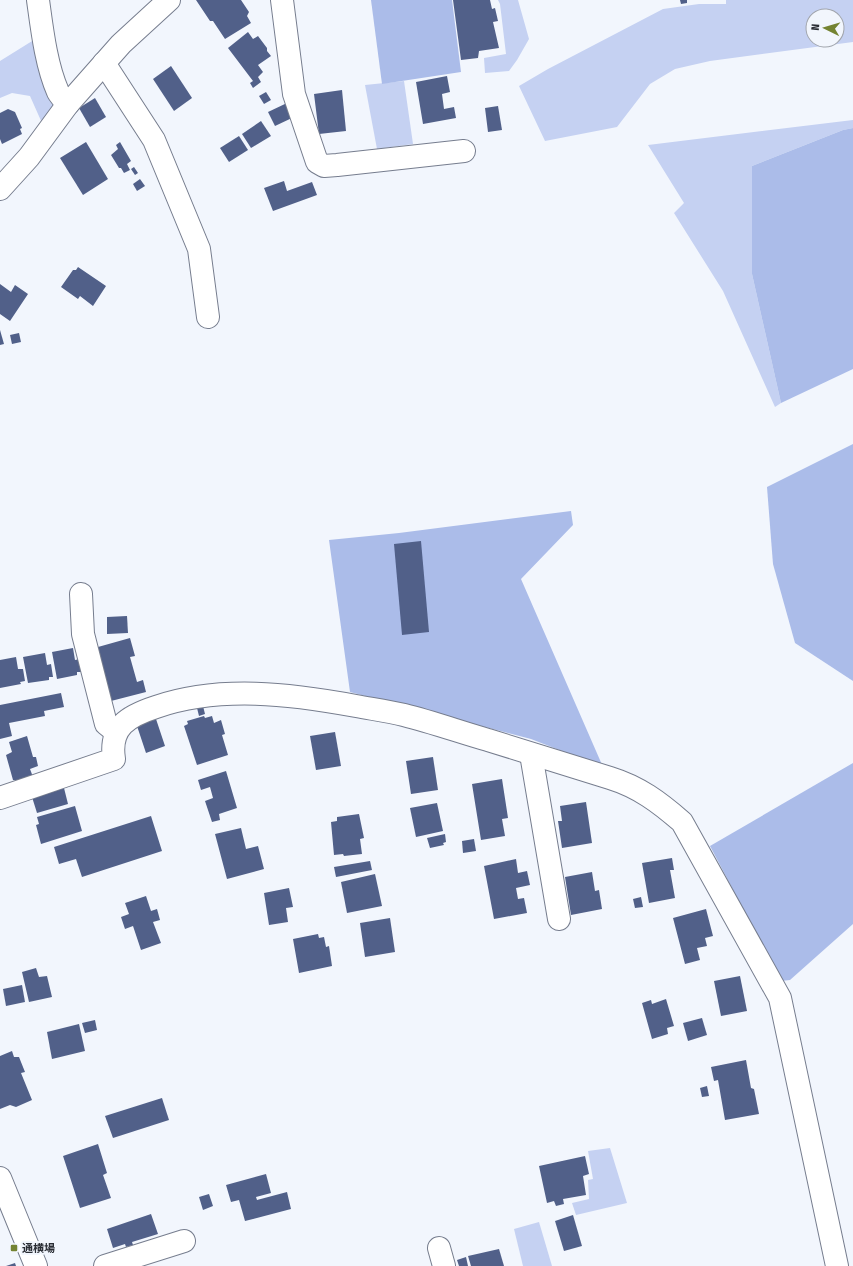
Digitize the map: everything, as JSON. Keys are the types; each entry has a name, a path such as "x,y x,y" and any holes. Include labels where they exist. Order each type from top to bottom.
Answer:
{"street":[{"path":"38,0 43,41 51,70 59,93 68,104"},
{"path":"0,189 29,157 68,104 104,63 121,44 168,0"},
{"path":"282,0 294,94 317,162 324,166 464,151"},
{"path":"104,63 154,140 199,249 208,317"},
{"path":"81,594 83,634 104,717 106,724 116,732"},
{"path":"0,798 114,759 112,750 116,732 126,720 148,709 170,702 194,697 233,694 262,694 322,700 403,714 627,783 663,804 682,822 780,998 837,1266"},
{"path":"531,754 559,919"},
{"path":"2,1189 36,1266"},
{"path":"105,1266 184,1240"}],"shaded area":[{"path":"371,0 452,0 461,72 382,84"},
{"path":"498,0 518,0 529,39 509,71 485,73 484,58 506,54 500,4"},
{"path":"726,0 853,0 853,42 845,43 845,8 805,8 805,48 808,48 710,61 675,69 650,84 617,127 545,141 519,86 548,69 663,9 699,4 726,4"},
{"path":"37,38 56,104 42,123 30,96 12,93 0,98 0,61"},
{"path":"404,81 413,144 377,149 365,85"},
{"path":"853,120 853,128 843,130 752,166 752,274 781,403 775,407 723,291 674,213 684,203 648,145"},
{"path":"853,128 853,369 781,403 752,274 752,166 843,130"},
{"path":"853,444 853,681 795,643 773,564 767,487"},
{"path":"571,511 573,525 521,579 603,767 531,739 350,692 329,540 399,533"},
{"path":"853,763 853,924 790,980 781,981 710,846"},
{"path":"610,1148 627,1203 576,1215 572,1203 589,1199 588,1180 593,1179 588,1151"},
{"path":"539,1222 552,1266 523,1266 514,1229"}],"building":[{"path":"196,0 241,0 249,12 247,16 251,23 225,39 213,21 210,21"},
{"path":"453,0 490,0 492,9 495,8 498,21 493,22 499,48 479,51 478,58 461,60"},
{"path":"680,0 687,0 687,3 681,4"},
{"path":"248,32 253,39 258,36 271,56 258,65 263,72 258,77 261,82 253,88 250,83 253,81 228,48"},
{"path":"171,66 192,98 174,111 153,79"},
{"path":"447,76 450,92 442,94 444,109 454,107 456,118 423,124 416,82"},
{"path":"342,90 346,131 319,134 314,94"},
{"path":"266,92 271,100 264,104 259,96"},
{"path":"95,98 106,117 90,127 79,108"},
{"path":"287,103 294,117 275,126 268,112"},
{"path":"498,106 502,130 488,132 485,108"},
{"path":"8,109 15,112 22,128 20,129 22,134 2,144 0,139 0,113"},
{"path":"261,121 271,136 251,148 242,134"},
{"path":"239,136 248,150 229,162 220,148"},
{"path":"86,142 108,179 83,195 60,158"},
{"path":"120,142 131,161 127,164 130,170 124,173 111,155 118,149 116,145"},
{"path":"134,167 138,173 135,175 131,169"},
{"path":"140,179 145,186 137,191 133,184"},
{"path":"284,181 287,191 312,182 317,195 273,211 264,188"},
{"path":"78,267 106,286 93,306 80,296 78,299 61,287 73,270 76,270"},
{"path":"0,284 11,292 15,285 28,294 10,321 0,314"},
{"path":"0,330 4,344 0,345"},
{"path":"19,333 21,342 12,344 10,335"},
{"path":"421,541 429,632 402,635 394,544"},
{"path":"127,616 128,633 107,634 107,617"},
{"path":"130,638 135,656 130,657 137,682 143,680 146,692 111,701 98,647"},
{"path":"73,648 75,660 80,659 82,672 77,672 77,675 57,679 52,652"},
{"path":"45,653 47,665 51,664 53,677 49,677 49,680 28,683 23,657"},
{"path":"16,657 18,669 23,669 25,681 20,682 21,684 0,688 0,660"},
{"path":"61,693 64,707 44,711 45,716 9,723 12,736 0,739 0,705"},
{"path":"203,706 205,714 199,716 197,708"},
{"path":"204,716 205,718 212,716 214,723 221,720 225,734 222,735 228,755 197,765 184,726 188,724 187,721"},
{"path":"156,719 165,746 146,753 137,726"},
{"path":"335,732 341,766 316,770 310,736"},
{"path":"27,736 33,757 36,757 38,766 30,769 33,777 21,781 13,780 6,755 12,752 9,742"},
{"path":"433,757 438,790 411,794 406,761"},
{"path":"226,771 237,808 219,814 220,820 212,822 205,801 213,798 210,787 201,790 198,780"},
{"path":"502,779 508,818 502,819 505,836 481,840 472,784"},
{"path":"64,788 68,804 37,813 32,797"},
{"path":"586,802 592,843 562,848 558,821 562,821 560,806"},
{"path":"437,803 443,831 416,837 410,808"},
{"path":"75,806 82,831 41,844 36,825 39,824 37,817"},
{"path":"359,814 364,838 360,839 362,854 344,856 343,854 334,855 331,822 337,821 337,817"},
{"path":"151,816 162,851 82,877 76,859 59,864 54,847"},
{"path":"241,828 246,849 258,846 264,869 227,879 215,834"},
{"path":"445,834 446,842 443,843 444,845 430,848 427,838"},
{"path":"474,839 476,851 463,853 462,841"},
{"path":"672,858 674,870 670,870 675,898 649,903 642,863"},
{"path":"516,859 518,873 527,871 530,885 516,888 518,899 524,898 527,913 494,919 484,866"},
{"path":"370,861 372,870 336,877 334,867"},
{"path":"592,872 595,891 599,890 602,909 571,915 565,877"},
{"path":"375,874 382,906 347,913 341,882"},
{"path":"289,888 293,907 286,908 288,922 269,925 264,893"},
{"path":"146,896 151,911 157,909 160,920 153,922 161,943 141,950 133,926 125,929 121,917 129,914 125,903"},
{"path":"641,897 643,907 635,908 633,899"},
{"path":"706,909 713,936 705,938 707,946 697,948 700,960 685,964 673,918"},
{"path":"390,918 395,952 365,957 360,923"},
{"path":"318,934 319,938 324,937 326,947 329,946 332,966 299,973 293,939"},
{"path":"36,968 39,977 47,976 52,997 29,1002 22,972"},
{"path":"740,976 747,1011 721,1016 714,981"},
{"path":"22,985 25,1002 6,1006 3,989"},
{"path":"666,999 674,1026 667,1028 668,1034 652,1039 642,1003 651,1000 652,1004"},
{"path":"702,1018 707,1035 688,1041 683,1023"},
{"path":"95,1020 97,1030 85,1033 82,1023"},
{"path":"79,1024 85,1051 52,1059 47,1032"},
{"path":"12,1051 14,1057 19,1057 25,1072 21,1073 32,1100 16,1107 10,1105 0,1109 0,1056"},
{"path":"746,1060 751,1088 754,1089 759,1114 725,1120 718,1080 714,1081 711,1067"},
{"path":"707,1086 709,1096 702,1097 700,1088"},
{"path":"162,1098 169,1120 113,1138 105,1116"},
{"path":"98,1144 107,1173 103,1175 111,1198 80,1208 63,1156"},
{"path":"585,1156 589,1174 583,1176 586,1195 563,1199 564,1204 556,1206 554,1201 547,1203 539,1166"},
{"path":"266,1174 271,1193 256,1197 257,1200 287,1192 291,1209 245,1221 239,1200 231,1202 226,1185"},
{"path":"209,1194 213,1206 203,1210 199,1197"},
{"path":"151,1214 158,1234 132,1242 133,1245 126,1247 125,1244 113,1248 107,1229"},
{"path":"573,1215 582,1246 564,1251 555,1221"},
{"path":"499,1249 504,1266 471,1266 468,1256"},
{"path":"466,1257 468,1266 459,1266 457,1260"},
{"path":"15,1263 16,1266 6,1266"}],"place":[{"name":"通横場","path":"14,1248"}]}
